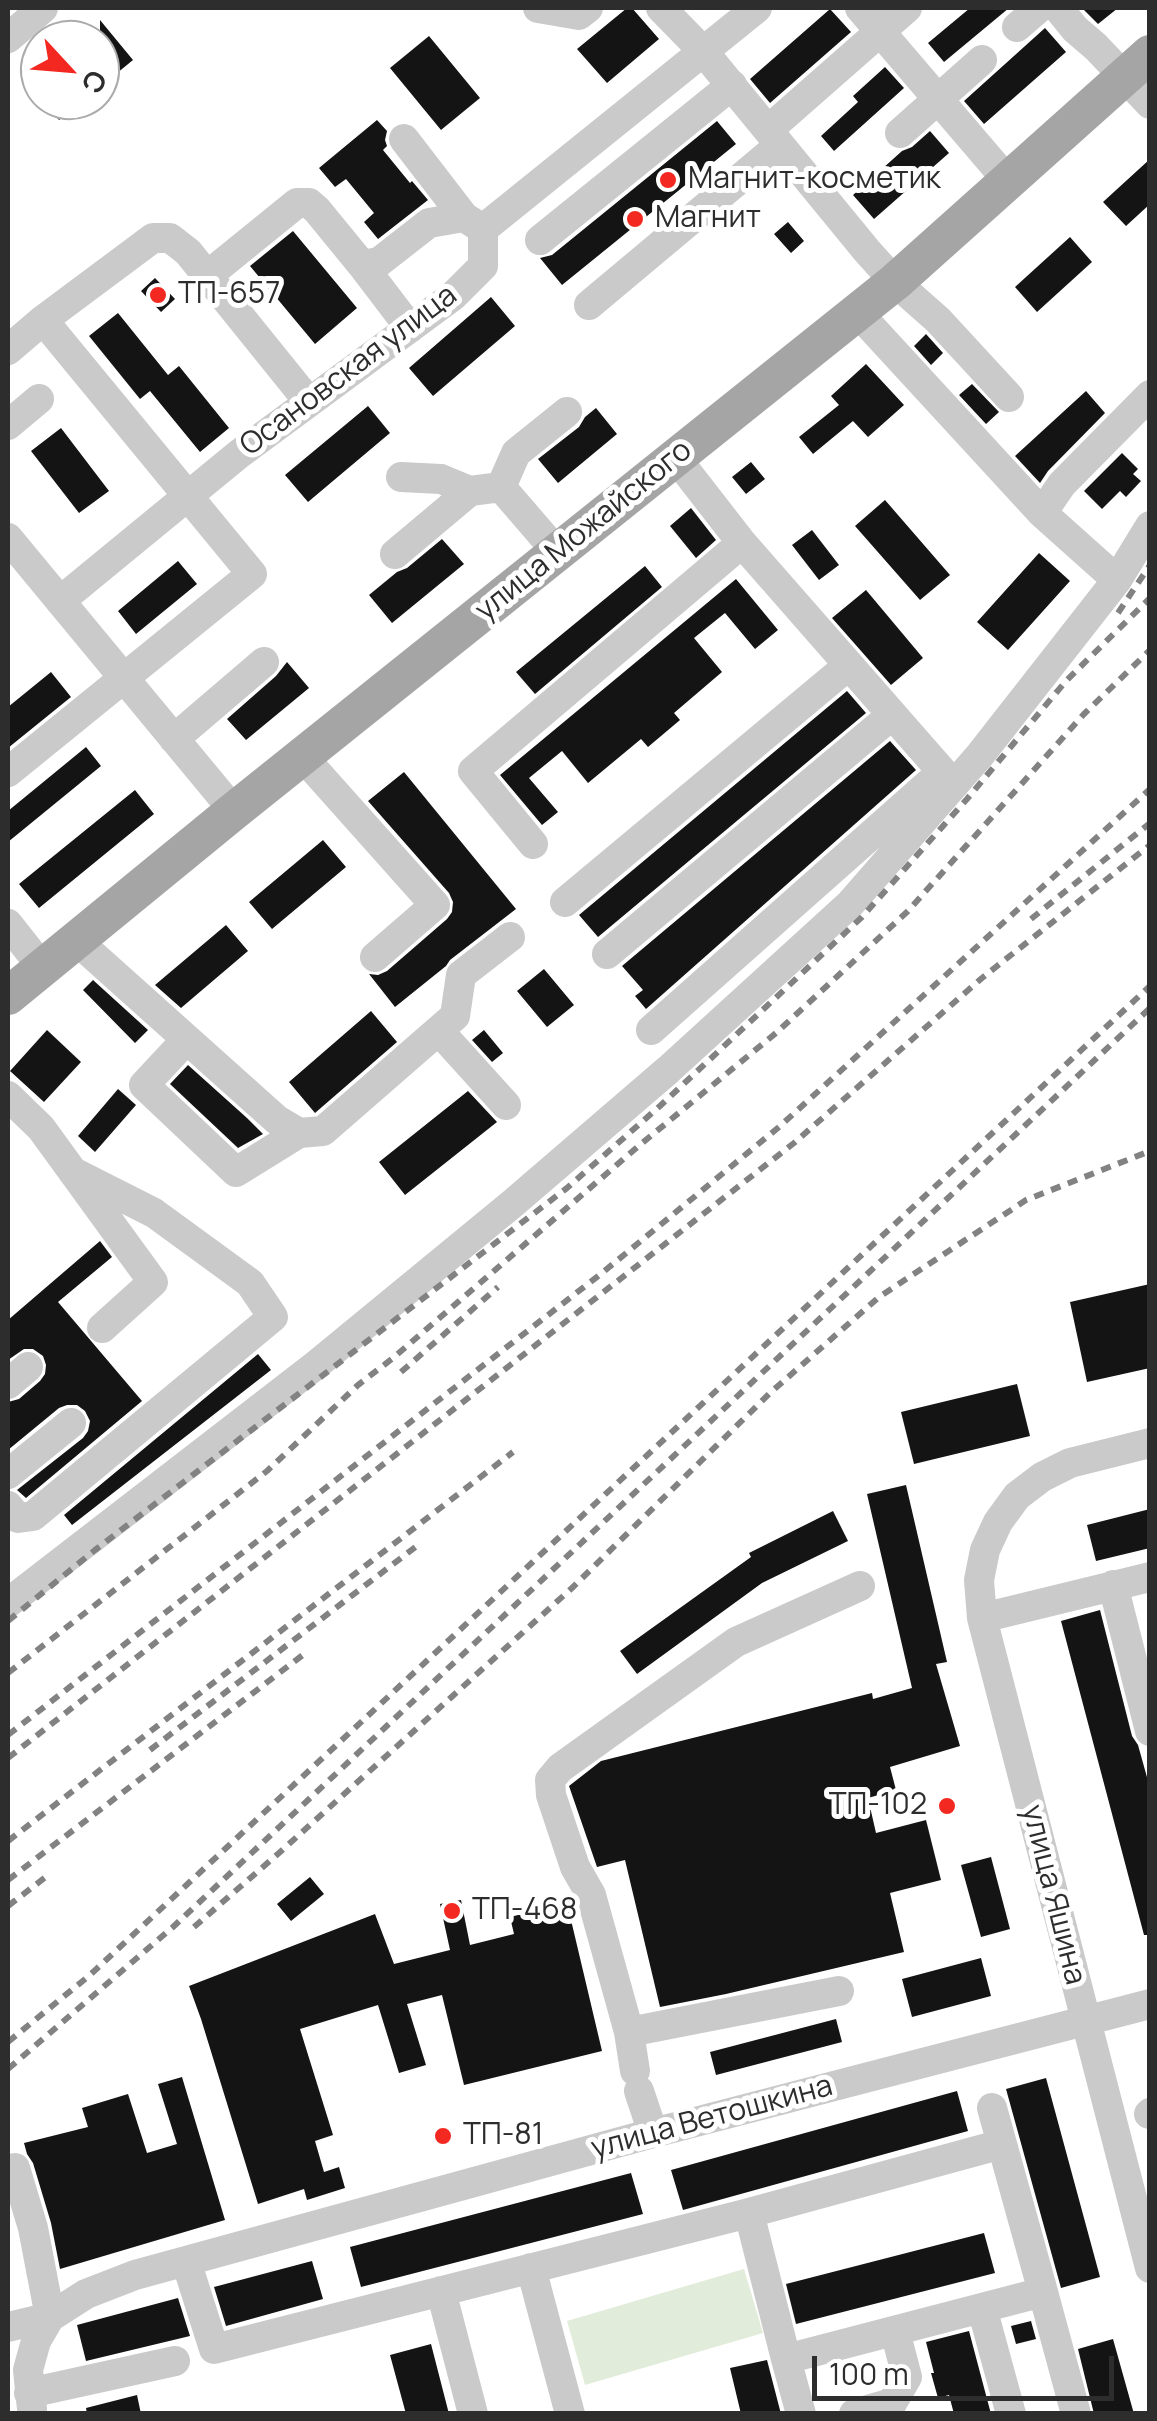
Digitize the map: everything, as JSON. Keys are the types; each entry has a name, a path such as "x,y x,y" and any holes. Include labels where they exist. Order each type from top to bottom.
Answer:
{"main road":[{"name":"улица Можайского","path":"8,996 895,282 1008,180 1141,78"}],"street":[{"path":"8,38 44,8"},
{"path":"538,8 579,15 588,8"},
{"path":"661,8 704,52 895,282 938,320 1009,398"},
{"path":"362,265 379,262 429,223 473,223 704,52 756,8"},
{"path":"860,8 1008,180"},
{"path":"589,305 774,138 907,8"},
{"path":"1058,8 1074,29 1141,78"},
{"path":"900,133 982,60"},
{"path":"540,240 732,85"},
{"path":"404,140 473,223"},
{"path":"206,276 298,203 309,203 410,328"},
{"name":"Осановская улица","path":"60,601 239,454 453,296 483,266 473,223"},
{"path":"8,350 153,238 170,238 188,252 310,402"},
{"path":"858,312 1042,513 1117,580"},
{"path":"8,772 252,574 44,320"},
{"path":"1042,513 1062,484 1150,395"},
{"path":"8,426 39,399"},
{"path":"501,487 516,452 567,412"},
{"path":"676,458 742,543 948,778"},
{"path":"401,477 441,478 470,491 501,487"},
{"path":"501,487 557,552"},
{"path":"395,554 470,491"},
{"path":"8,1603 316,1366 654,1082 850,904 948,778 1117,580 1150,526"},
{"path":"8,538 234,811"},
{"path":"533,844 473,771 742,543"},
{"path":"174,739 264,662"},
{"path":"565,902 848,665"},
{"path":"607,954 892,714"},
{"path":"302,757 436,905 374,957"},
{"path":"651,1030 948,778"},
{"path":"8,924 42,968"},
{"path":"186,1040 144,1084 236,1172 299,1134 323,1132 455,1016 462,975 510,937"},
{"path":"76,940 277,1120 299,1134"},
{"path":"723,966 754,991"},
{"path":"439,1031 506,1105"},
{"path":"10,1101 41,1128 154,1282 102,1328"},
{"path":"64,1560 20,1511 273,1317 250,1283 154,1213 73,1172"},
{"path":"8,1474 71,1423"},
{"name":"улица Яшина","path":"1150,1444 1070,1464 1042,1476 1018,1496 998,1522 985,1550 979,1580 982,1618 1150,2268"},
{"path":"982,1618 1150,1577"},
{"path":"1112,1585 1150,1730"},
{"path":"653,2133 590,1895 575,1866 551,1795 550,1780 560,1768 736,1642 860,1586"},
{"path":"629,2032 838,1991"},
{"name":"улица Ветошкина","path":"8,2327 50,2317 86,2294 134,2275 653,2133 1150,2004"},
{"path":"992,2108 1076,2414"},
{"path":"186,2261 214,2349 749,2213 1002,2144"},
{"path":"8,2170 15,2168 20,2231 50,2317 36,2341 25,2404 175,2362"},
{"path":"749,2213 802,2414"},
{"path":"531,2268 570,2414"},
{"path":"441,2291 473,2414"},
{"path":"786,2359 1042,2292"},
{"path":"982,2308 1011,2414"},
{"path":"854,2414 892,2403 907,2377 895,2330"}],"green space":[{"path":"744,2269 763,2333 585,2385 567,2321"}],"building":[{"path":"632,8 659,39 607,83 577,49"},
{"path":"970,8 1009,8 944,62 928,43"},
{"path":"1082,8 1118,8 1098,24"},
{"path":"830,9 851,32 770,103 750,79"},
{"path":"1045,28 1066,52 984,124 964,101"},
{"path":"429,36 480,98 441,130 390,68"},
{"path":"120,44 133,60 120,71"},
{"path":"885,67 904,88 834,151 821,136 858,102 853,96"},
{"path":"377,120 387,131 387,146 383,150 428,200 378,239 364,222 374,213 346,179 335,187 319,168"},
{"path":"717,121 736,144 562,285 540,258 552,255"},
{"path":"930,131 949,153 874,219 853,195"},
{"path":"1150,159 1150,204 1126,226 1103,202"},
{"path":"788,222 804,241 791,253 774,234"},
{"path":"293,231 357,308 315,344 250,266"},
{"path":"1070,237 1092,262 1037,312 1015,287"},
{"name":"ТП-657","path":"155,278 175,299 161,312 141,291"},
{"path":"491,297 515,326 433,396 409,368"},
{"path":"118,313 168,375 179,366 229,428 200,452 150,391 140,399 89,336"},
{"path":"926,334 943,353 931,365 914,346"},
{"path":"866,364 904,405 868,437 853,421 813,454 799,437 839,405 831,396"},
{"path":"972,384 999,412 986,424 959,395"},
{"path":"1086,391 1105,413 1040,483 1015,456"},
{"path":"368,406 390,433 308,502 285,475"},
{"path":"596,408 617,434 558,483 538,459 579,427"},
{"path":"61,428 109,491 79,513 31,451"},
{"path":"1122,453 1138,469 1133,474 1141,481 1126,497 1120,491 1102,509 1084,491"},
{"path":"751,462 765,479 746,494 732,477"},
{"path":"885,500 950,575 920,600 855,526"},
{"path":"691,508 716,540 696,558 670,526"},
{"path":"812,530 839,565 819,580 792,545"},
{"path":"442,539 464,564 392,623 369,595"},
{"path":"1039,553 1070,581 1008,650 977,622"},
{"path":"178,561 197,584 136,634 118,611"},
{"path":"645,566 662,587 535,694 516,672"},
{"path":"736,579 778,630 755,649 725,613 694,638 722,672 674,713 680,720 648,747 641,739 588,783 562,751 529,778 558,812 542,825 500,775"},
{"path":"866,590 923,658 891,685 832,618"},
{"path":"287,662 309,688 246,740 227,719"},
{"path":"51,672 71,697 8,748 8,707"},
{"path":"847,691 866,713 598,937 579,915"},
{"path":"890,741 916,770 646,1009 635,996 643,990 622,966"},
{"path":"86,747 101,766 8,842 8,811"},
{"path":"404,772 516,909 395,1007 369,974 387,971 447,919 453,902 368,801"},
{"path":"135,790 154,814 39,908 19,884"},
{"path":"323,840 346,867 272,929 249,902"},
{"path":"226,925 248,951 181,1008 155,985"},
{"path":"544,969 574,1005 547,1027 517,991"},
{"path":"93,980 148,1030 135,1043 83,990"},
{"path":"371,1011 397,1042 315,1113 289,1082"},
{"path":"47,1030 81,1062 44,1102 10,1071"},
{"path":"484,1030 503,1053 492,1062 472,1040"},
{"path":"188,1065 263,1134 238,1148 170,1084"},
{"path":"118,1089 136,1105 95,1152 78,1136"},
{"path":"468,1091 497,1122 405,1195 379,1162"},
{"path":"100,1241 112,1257 58,1302 142,1401 26,1498 17,1490 83,1438 90,1421 77,1405 67,1405 8,1450 8,1402 19,1399 40,1381 46,1365 43,1356 33,1349 24,1349 8,1360 8,1320"},
{"path":"1150,1284 1150,1368 1087,1382 1070,1302"},
{"path":"258,1354 271,1370 72,1525 64,1515"},
{"path":"1017,1384 1030,1436 914,1464 901,1412"},
{"path":"906,1485 947,1662 936,1664 960,1746 890,1767 896,1790 868,1798 876,1833 926,1820 941,1880 890,1893 904,1952 660,2007 625,1860 597,1867 569,1786 601,1761 872,1693 873,1699 912,1688 867,1494"},
{"path":"1150,1509 1150,1548 1096,1561 1087,1525"},
{"path":"833,1511 848,1541 762,1583 637,1674 620,1651 751,1557 749,1553"},
{"path":"1100,1610 1132,1736 1150,1788 1150,1935 1144,1935 1061,1621"},
{"path":"991,1857 1010,1929 981,1937 961,1865"},
{"path":"310,1877 324,1894 291,1921 277,1904"},
{"path":"461,1900 470,1945 514,1934 510,1917 567,1903 602,2051 464,2085 442,1995 407,2004 426,2065 399,2073 378,2005 300,2029 333,2135 315,2141 324,2172 339,2167 345,2188 307,2200 304,2189 258,2204 189,1986 375,1914 394,1964 450,1950 440,1904"},
{"path":"981,1958 991,1996 912,2017 902,1979"},
{"path":"836,2019 842,2042 716,2075 710,2052"},
{"path":"182,2077 225,2220 60,2269 51,2223 24,2143 88,2127 82,2108 128,2094 147,2153 177,2144 158,2084"},
{"path":"1046,2078 1100,2277 1061,2288 1006,2089"},
{"path":"957,2091 968,2131 683,2210 671,2170"},
{"path":"631,2173 643,2214 361,2287 350,2247"},
{"path":"984,2233 995,2273 796,2324 786,2284"},
{"path":"312,2261 323,2299 226,2326 214,2287"},
{"path":"178,2298 190,2336 86,2361 77,2325"},
{"path":"1031,2321 1036,2339 1016,2344 1011,2326"},
{"path":"969,2331 991,2414 954,2414 949,2395 938,2398 931,2373 926,2342"},
{"path":"1113,2339 1134,2414 1094,2414 1078,2349"},
{"path":"431,2344 449,2414 406,2414 390,2355"},
{"path":"767,2360 781,2414 741,2414 730,2368"},
{"path":"137,2395 141,2414 87,2414 86,2408"}],"railway":[{"path":"1118,613 1150,565"},
{"path":"8,1621 567,1188 660,1106 862,917 1066,681 1150,598"},
{"path":"8,1673 267,1471 358,1385 776,1033 908,911 1084,714 1150,650"},
{"path":"8,1735 602,1273 779,1127 1150,789"},
{"path":"1031,919 1150,823"},
{"path":"8,1758 794,1143 982,978 1150,845"},
{"path":"8,2042 90,1975 1150,986"},
{"path":"8,2069 173,1927 1150,1008"},
{"path":"194,1927 572,1588 770,1393 879,1297 1026,1200 1150,1151"},
{"path":"401,1372 498,1287"},
{"path":"8,1841 513,1452"},
{"path":"150,1750 418,1545"},
{"path":"8,1880 308,1651"},
{"path":"8,1906 47,1876"}],"place":[{"name":"Магнит-косметик","path":"668,180"},
{"name":"Магнит","path":"635,219"},
{"name":"ТП-657","path":"158,295"},
{"name":"ТП-102","path":"947,1806"},
{"name":"ТП-468","path":"452,1911"},
{"name":"ТП-81","path":"443,2136"}]}
